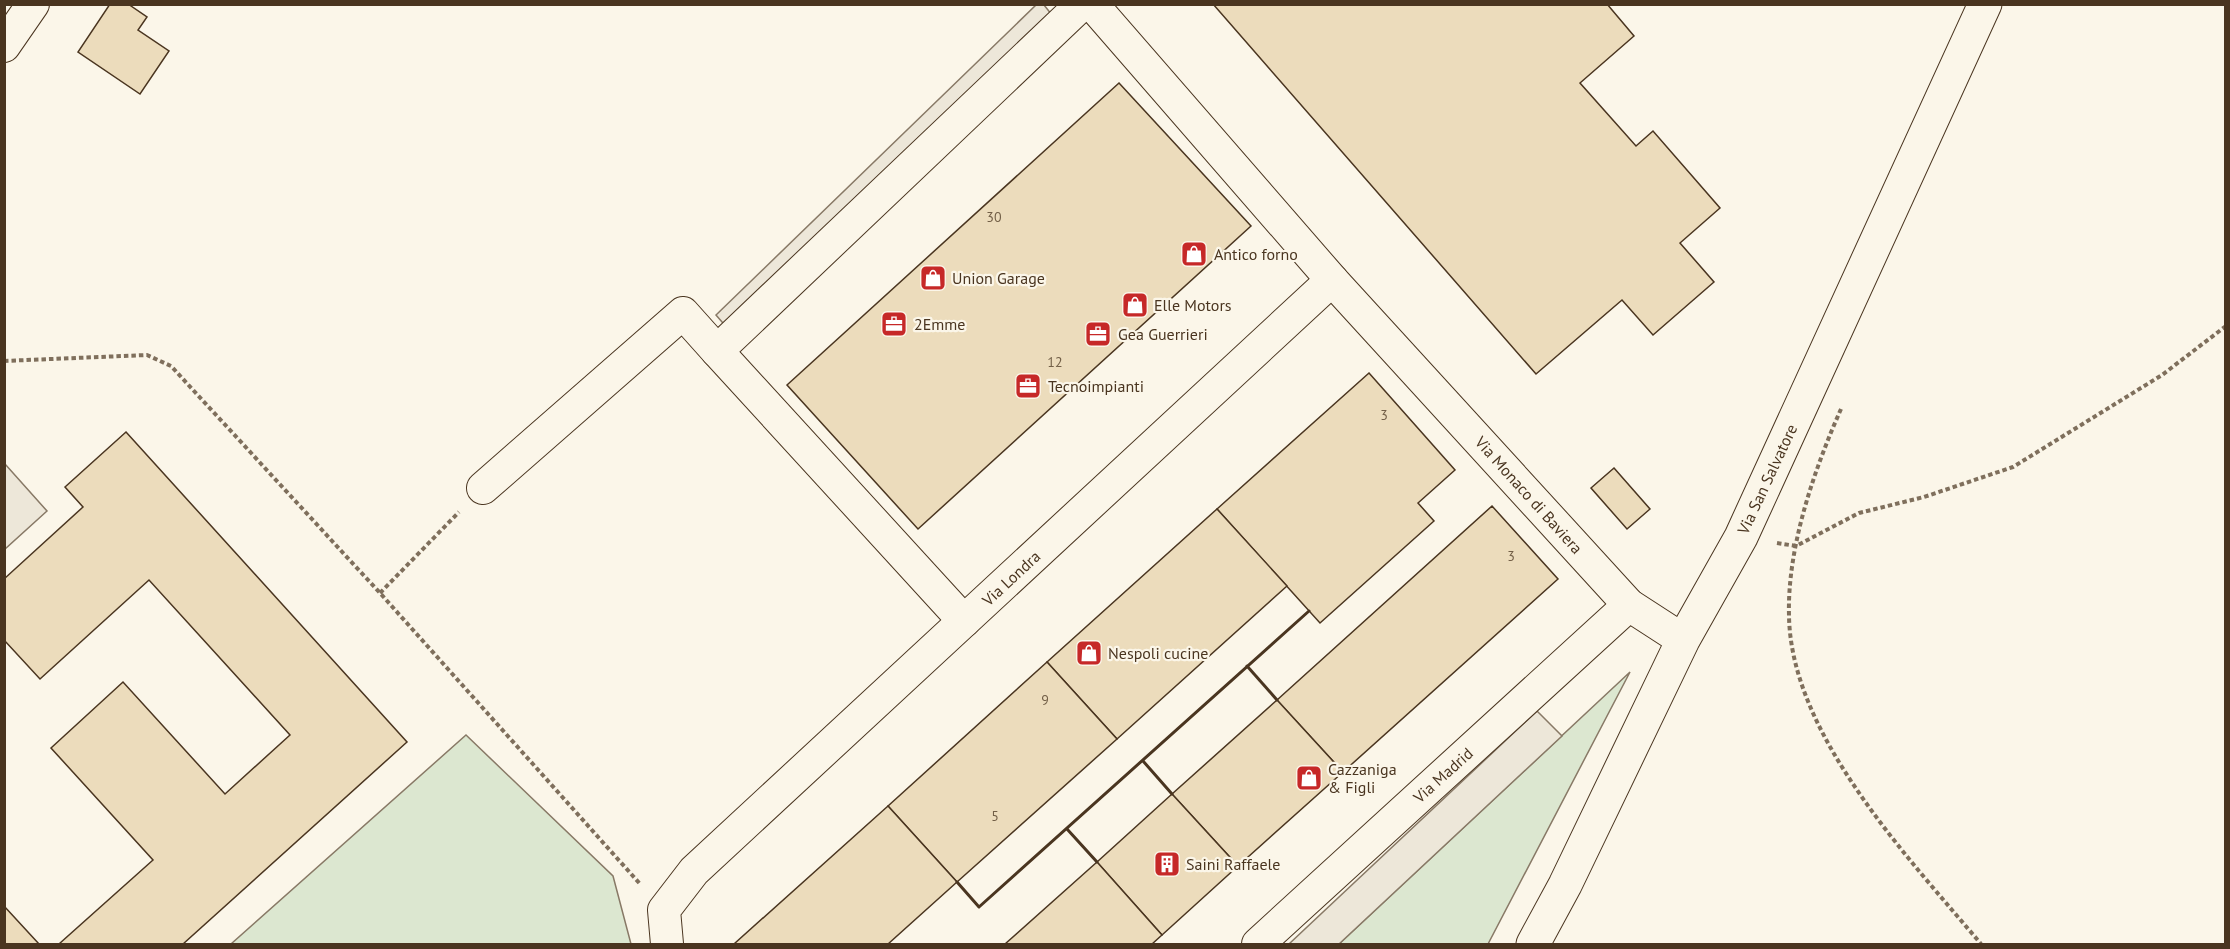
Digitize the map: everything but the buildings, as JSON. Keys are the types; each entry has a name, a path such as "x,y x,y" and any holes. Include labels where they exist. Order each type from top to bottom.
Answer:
{"street":[{"path":"4,46 33,4"},
{"path":"717,351 1082,4"},
{"path":"1092,4 1332,280"},
{"name":"Via San Salvatore","path":"1533,945 1565,885 1683,640 1741,537 1985,4"},
{"name":"Via Monaco di Baviera","path":"1332,280 1629,605 1683,640"},
{"name":"Via Londra","path":"664,910 694,871 1332,280"},
{"path":"483,488 683,313 964,621"},
{"name":"Via Madrid","path":"1258,945 1629,605"},
{"path":"664,910 667,945"}],"path":[{"path":"1981,945 1889,833 1830,747 1815,718 1802,681 1788,615 1796,546 1859,513 1924,497 2013,466 2162,375 2226,326"},
{"path":"4,361 147,355 171,366 380,592 664,910"},
{"path":"380,592 483,488"}],"green space":[{"path":"1630,672 1488,944 1339,944"},
{"path":"466,735 613,876 631,944 231,944"}],"shaded area":[{"path":"1036,5 1044,5 1060,25 735,337 716,315"},
{"path":"5,464 47,511 5,549"},
{"path":"1537,711 1562,736 1339,944 1289,944"}],"wall":[{"path":"957,882 979,907 1309,611"},
{"path":"1247,666 1277,700"},
{"path":"1143,761 1172,794"},
{"path":"1067,829 1097,862"}],"place":[{"name":"Antico forno","path":"1194,254"},
{"name":"Union Garage","path":"933,278"},
{"name":"Elle Motors","path":"1135,305"},
{"name":"2Emme","path":"894,324"},
{"name":"Gea Guerrieri","path":"1098,334"},
{"name":"Tecnoimpianti","path":"1028,386"},
{"name":"Nespoli cucine","path":"1089,653"},
{"name":"Cazzaniga & Figli","path":"1309,778"},
{"name":"Saini Raffaele","path":"1167,864"}]}
